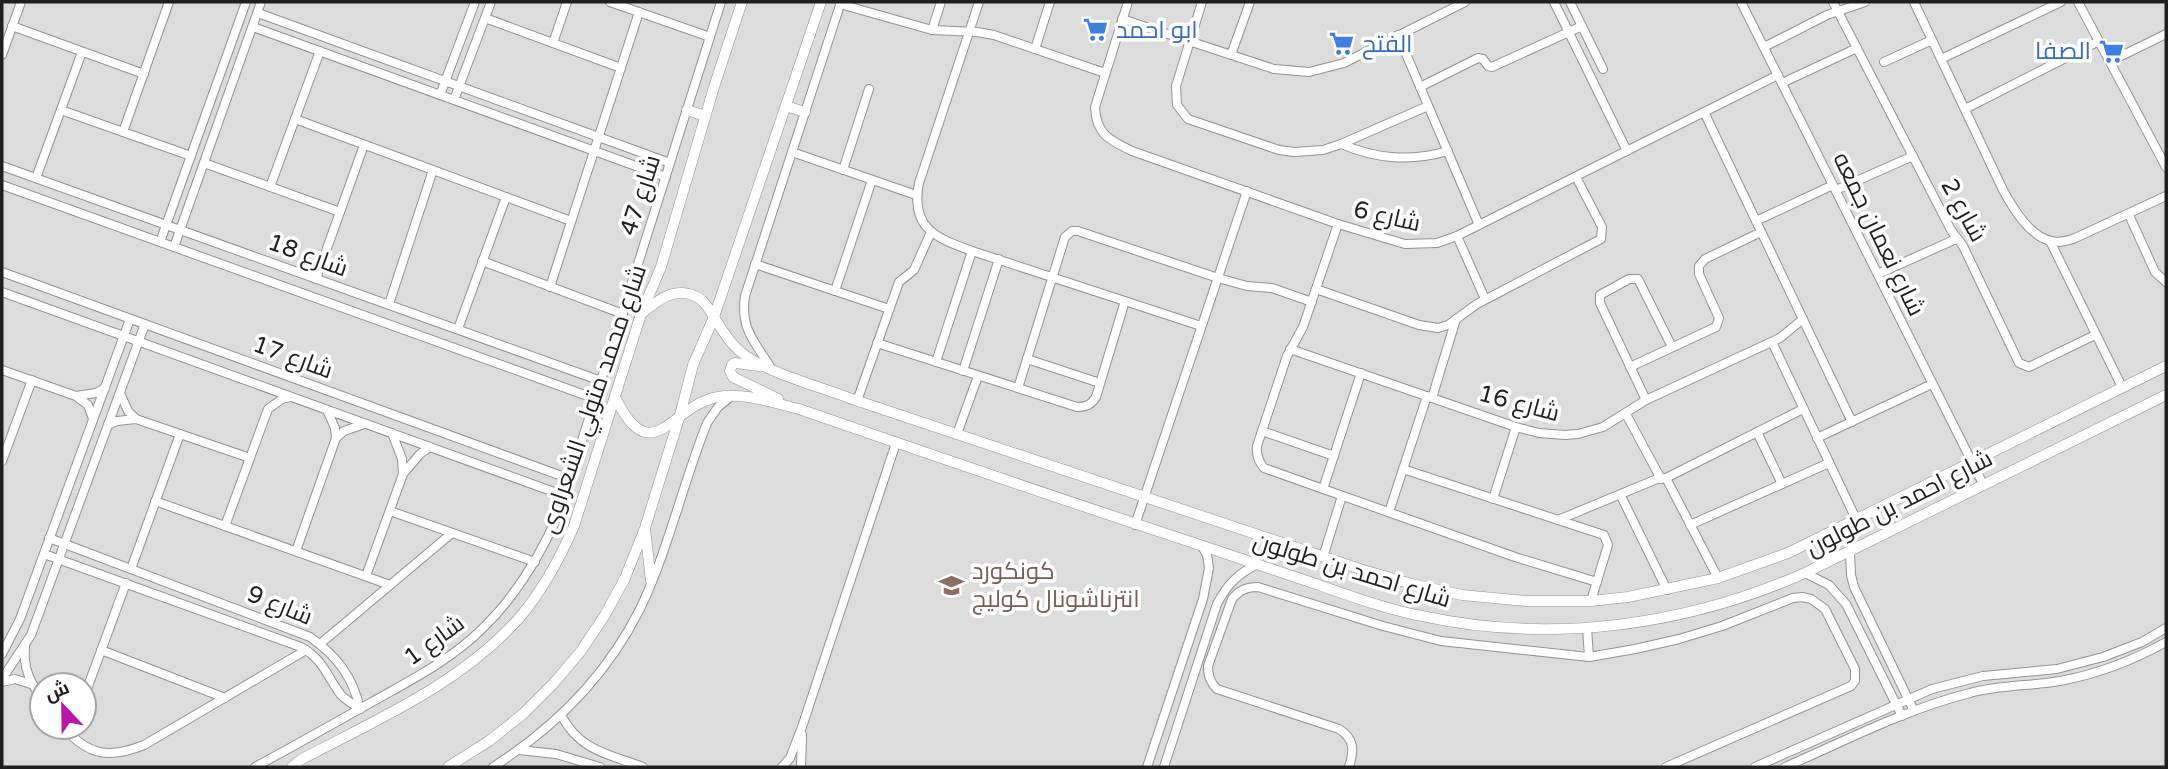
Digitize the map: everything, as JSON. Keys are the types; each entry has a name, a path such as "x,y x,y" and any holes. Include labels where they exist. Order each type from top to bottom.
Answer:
{"street":[{"path":"2,55 21,2"},
{"path":"123,132 169,2"},
{"path":"160,242 246,2"},
{"path":"174,247 261,2"},
{"path":"440,95 475,2"},
{"path":"454,100 491,2"},
{"path":"552,43 568,2"},
{"path":"610,2 710,37"},
{"name":"شارع 47","path":"570,479 721,2"},
{"name":"شارع محمد متولي الشعراوى","path":"292,767 433,689 483,652 520,616 546,581 566,545 577,516 641,314 661,267 705,116 743,2"},
{"path":"452,766 523,714 553,684 581,651 625,578 645,528 693,365 714,317 821,2"},
{"path":"933,30 941,2"},
{"path":"979,2 919,183 916,195 919,216 930,232 944,240 1201,327"},
{"path":"1035,49 1050,2"},
{"name":"شارع 6","path":"1128,2 1095,107 1095,118 1106,137 1132,151 1338,224 1415,245 1437,243 1457,236 1704,112 1857,48"},
{"path":"1202,2 1175,96 1177,105 1188,119 1279,150 1308,152 1341,144 1428,106"},
{"path":"1231,55 1250,2"},
{"path":"1122,19 1285,71 1309,72 1333,68 1465,2"},
{"path":"1554,2 1627,151"},
{"path":"1570,2 1602,69"},
{"name":"شارع نعمان جمعه","path":"1741,2 1983,484"},
{"name":"شارع 2","path":"1833,2 1956,239 1965,251 2019,363 2029,367 2095,335"},
{"path":"1764,47 1837,11 1865,2"},
{"path":"1914,2 1985,154 2010,203 2028,226 2050,241 2061,242 2129,215 2166,196"},
{"path":"1941,59 2061,2"},
{"path":"2078,2 2112,61 2166,167"},
{"path":"771,368 752,341 744,319 745,296 841,3 933,30 994,36 1105,73"},
{"path":"550,287 639,12"},
{"path":"258,13 670,163"},
{"path":"485,18 621,68"},
{"path":"12,26 144,74"},
{"path":"1420,87 1478,58 1492,67 1582,26"},
{"path":"253,27 666,177"},
{"path":"2112,61 2166,34"},
{"path":"1398,36 1479,225"},
{"path":"1884,62 1932,40"},
{"path":"1965,109 2099,41"},
{"path":"270,187 320,51"},
{"path":"36,178 82,52"},
{"path":"843,170 869,89"},
{"path":"786,106 805,112"},
{"path":"61,110 191,156"},
{"path":"687,110 705,116"},
{"path":"1704,112 1852,422"},
{"path":"295,119 571,221"},
{"path":"1341,144 1367,154 1394,158 1412,159 1448,151"},
{"path":"316,279 364,145"},
{"path":"792,152 916,195"},
{"path":"1756,221 1913,156"},
{"path":"204,163 340,212"},
{"name":"شارع 18","path":"2,166 601,381"},
{"path":"389,304 433,170"},
{"path":"1316,289 1428,328 1438,328 1485,299 1601,239 1602,227 1576,177"},
{"path":"835,291 872,180"},
{"name":"شارع 18","path":"2,185 596,399"},
{"path":"1135,525 1247,191"},
{"path":"458,329 506,197"},
{"path":"2129,215 2155,272 2166,282"},
{"path":"1338,224 1301,333 1290,349 1262,431 1256,451 1258,460 1264,468 1597,582"},
{"path":"1018,388 1065,237 1075,230 1218,278 1247,286 1272,288 1312,302"},
{"path":"857,401 899,282 914,270 930,232"},
{"path":"1630,367 1718,324 1718,314 1699,274 1701,262 1761,232"},
{"path":"1457,236 1485,299"},
{"path":"1878,274 1956,239"},
{"path":"2050,241 2122,387"},
{"path":"936,362 972,251"},
{"path":"964,371 999,259"},
{"path":"482,261 622,314"},
{"path":"755,264 889,309"},
{"name":"شارع 17","path":"2,272 570,479"},
{"path":"1646,400 1599,300 1602,293 1629,279 1640,281 1672,347"},
{"name":"شارع 17","path":"2,292 565,496"},
{"name":"شارع احمد بن طولون","path":"641,314 668,295 686,293 703,301 720,328 747,356 857,401 1412,584 1462,595 1509,601 1591,601 1667,590 1718,578 1788,553 2166,366"},
{"path":"2,301 12,296"},
{"path":"877,343 1083,407 1093,402 1125,300"},
{"path":"3,649 20,619 130,319"},
{"path":"1389,512 1456,319"},
{"name":"شارع 16","path":"1290,349 1516,427 1552,435 1578,434 1603,427 1646,400 1772,342 1803,319"},
{"path":"2,681 31,635 145,324"},
{"path":"1772,342 1856,519"},
{"path":"1027,359 1100,383"},
{"path":"771,368 738,363 732,365 730,371 733,377 799,409"},
{"path":"2,370 76,396 88,405 93,420"},
{"path":"1323,489 1361,373"},
{"path":"957,434 978,376"},
{"path":"2,461 6,437 32,380"},
{"path":"1817,438 1932,384"},
{"path":"260,386 268,410"},
{"path":"76,396 96,393 105,388"},
{"path":"120,393 128,411 136,419"},
{"path":"493,767 519,750 561,715 592,682 619,646 652,581 707,423 718,407 733,395"},
{"name":"شارع احمد بن طولون","path":"615,397 627,420 637,429 649,433 662,430 699,402 716,397 750,397 799,409 1353,597 1420,616 1468,625 1518,629 1587,628 1664,618 1772,588 2166,395"},
{"path":"225,526 268,410 274,403 290,397"},
{"path":"1558,520 1664,478 1803,408"},
{"path":"296,551 336,438 335,428 327,410"},
{"path":"1626,414 1718,578"},
{"path":"108,425 126,418 136,419 250,458"},
{"path":"336,438 354,426 365,424"},
{"path":"1493,499 1516,427"},
{"path":"1262,431 1334,456"},
{"path":"1757,432 1782,484"},
{"path":"391,433 400,453 403,474"},
{"path":"131,569 180,434"},
{"path":"782,767 790,758 802,727 896,443"},
{"path":"366,576 403,474 419,454 430,447"},
{"path":"1690,525 1829,463"},
{"path":"1403,469 1606,537 1608,545 1591,601"},
{"name":"شارع 1","path":"255,767 426,672 482,629 506,603 535,562 550,534 570,479"},
{"path":"1621,495 1667,590"},
{"path":"1323,556 1342,496"},
{"path":"155,501 390,585"},
{"path":"390,511 535,562"},
{"path":"645,528 652,581"},
{"path":"320,644 452,533"},
{"name":"شارع 9","path":"50,538 310,637 334,656 356,689 360,709"},
{"path":"1147,767 1203,599 1209,568 1202,546"},
{"path":"1850,551 1854,587 1914,711"},
{"name":"شارع 9","path":"44,554 306,650 323,665 342,696 360,709"},
{"path":"1164,767 1217,604 1234,579 1246,569 1258,564"},
{"path":"1805,573 1829,585 1846,604 1902,716"},
{"path":"93,671 126,583"},
{"path":"1349,767 1353,746 1347,734 1339,729 1217,689 1211,683 1208,666 1232,600 1239,592 1248,587 1258,587 1441,641 1589,657 1679,639 1722,626 1793,598 1811,599 1825,608 1855,669 1852,686 1666,767"},
{"path":"1838,594 1845,588 1854,587"},
{"path":"1587,628 1589,657"},
{"path":"1755,767 1895,704 1957,681 2057,669 2103,657 2143,642 2166,628"},
{"path":"2143,642 2147,653"},
{"path":"1785,767 1944,700 1974,692 2072,678 2108,668 2147,653 2166,642"},
{"path":"24,646 28,674"},
{"path":"101,650 225,698"},
{"path":"82,741 93,751 107,754 120,754 144,745 306,650"},
{"path":"1882,676 1888,675 1891,665"},
{"path":"2,681 15,679 28,683"},
{"path":"561,715 568,728 582,743 643,767"},
{"path":"801,767 802,727"},
{"path":"519,750 556,754 600,767"},
{"path":"308,767 311,755"}],"shaded area":[{"path":"2,2 2166,2 2166,767 2,767"}],"place":[{"name":"ابو احمد","path":"1096,30"},
{"name":"الفتح","path":"1342,44"},
{"name":"الصفا","path":"2111,51"},
{"name":"كونكورد انترناشونال كوليج","path":"952,585"}]}
